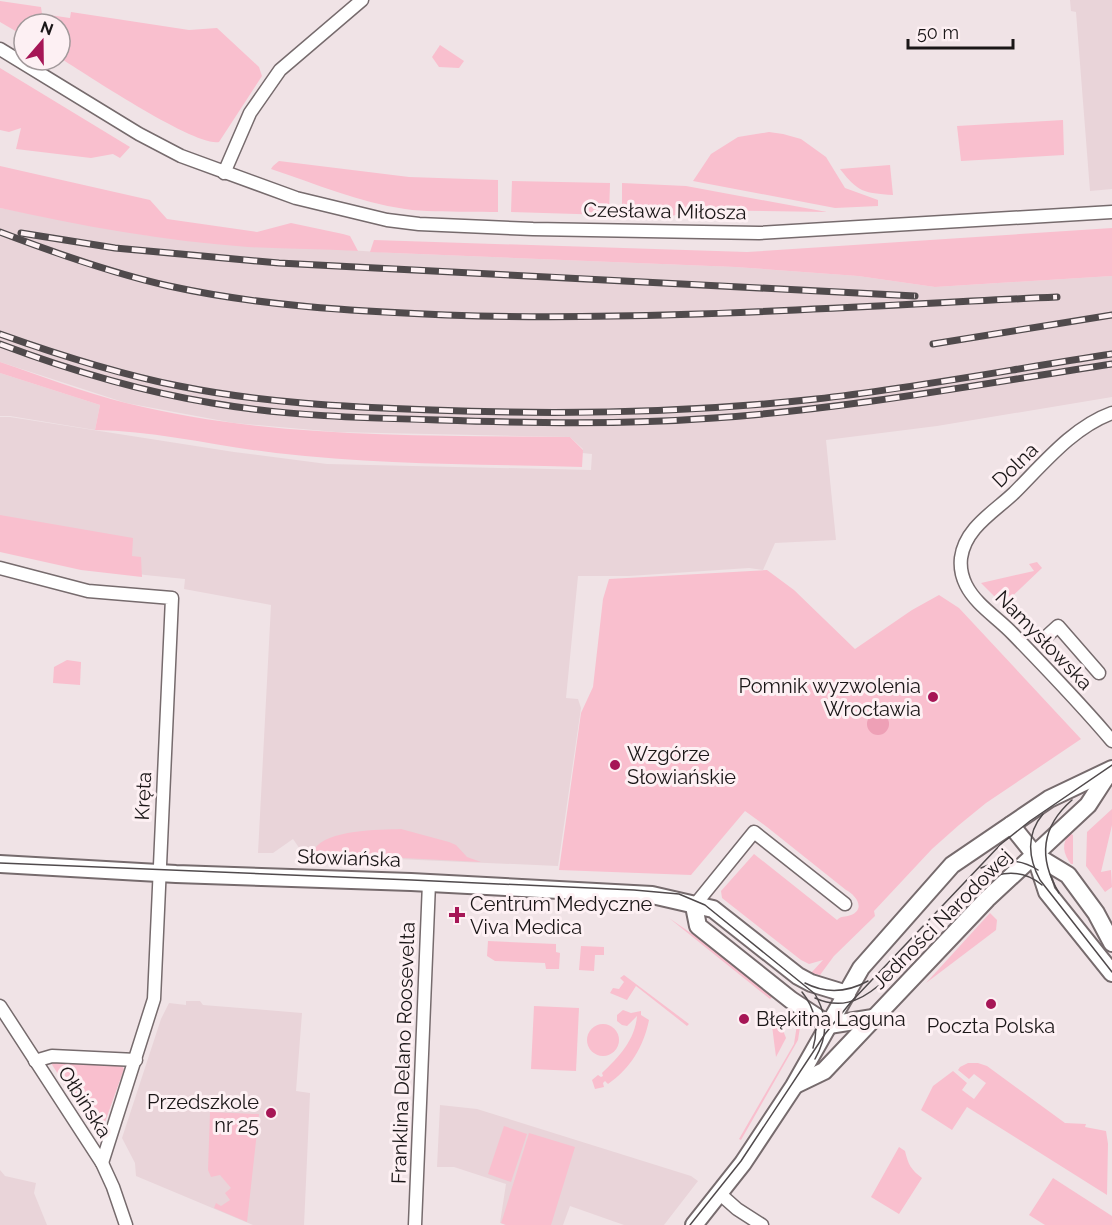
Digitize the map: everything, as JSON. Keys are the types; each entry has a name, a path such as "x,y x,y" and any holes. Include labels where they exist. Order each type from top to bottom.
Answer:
{"street":[{"path":"224,173 250,113 280,70 362,0"},
{"name":"Czesława Miłosza","path":"0,49 139,134 181,156 296,198 379,218 419,224 759,233 1112,212"},
{"name":"Dolna","path":"961,560 964,546 986,517 1077,432 1112,413"},
{"name":"Namysłowska","path":"961,560 966,584 975,598 1030,652 1112,741"},
{"name":"Kręta","path":"0,568 88,591 172,598 154,1004 102,1163"},
{"path":"1047,636 1058,626 1099,673"},
{"name":"Jedności Narodowej","path":"694,1225 743,1163 794,1086 869,957 952,865 1049,799 1111,770"},
{"name":"Jedności Narodowej","path":"794,1086 824,1071 987,899 1088,805 1111,770"},
{"path":"1011,825 1035,855 1068,875 1096,914 1112,942"},
{"path":"845,904 754,832 694,906 698,926 791,1000 829,1025 873,1018"},
{"path":"1035,855 1047,892 1112,973"},
{"name":"Słowiańska","path":"0,864 622,892 672,898 694,906 713,909 801,978 847,994"},
{"name":"Franklina Delano Roosevelta","path":"415,1225 429,883"},
{"name":"Ołbińska","path":"0,1006 102,1163 126,1225"},
{"path":"35,1061 52,1056 136,1060"},
{"path":"719,1193 737,1209 762,1225"}],"shaded area":[{"path":"1070,0 1112,0 1112,189 1090,191 1076,12 1071,11"},
{"path":"0,1 41,7 42,12 12,12 12,29 0,22"},
{"path":"72,12 189,30 217,28 259,67 262,76 219,142 188,133 115,93 72,66"},
{"path":"440,45 464,61 459,68 439,67 432,57"},
{"path":"0,68 130,147 120,158 113,154 91,158 16,149 21,128 9,132 0,130"},
{"path":"1063,120 1064,155 961,161 957,126"},
{"path":"769,132 801,139 826,157 845,188 878,200 878,206 835,208 693,181 711,154 738,137"},
{"path":"279,161 409,177 498,180 498,212 427,211 388,206 337,192 271,169"},
{"path":"890,165 893,195 862,190 840,169"},
{"path":"0,166 150,200 167,219 257,232 291,223 343,234 350,236 358,251 248,247 186,241 92,227 0,208"},
{"path":"512,181 610,183 609,215 511,212"},
{"path":"622,183 686,186 827,212 695,210 668,217 622,216"},
{"path":"0,208 145,235 191,240 394,253 735,267 858,276 935,287 1112,276 1112,397 937,426 826,440 836,540 775,543 763,570 749,568 629,576 578,576 566,698 578,699 581,708 558,866 304,855 293,839 273,853 258,853 271,605 184,589 185,579 145,575 0,548 0,417 327,464 591,470 592,454 582,453 583,449 570,437 336,432 234,423 126,403 0,362"},
{"path":"1112,228 1112,276 935,287 858,276 735,267 370,252 374,240 747,252"},
{"path":"0,362 126,403 180,415 235,423 346,433 570,437 583,450 582,467 352,460 253,450 141,433 95,430 100,405 0,373"},
{"path":"0,373 100,405 95,430 0,416"},
{"path":"0,515 133,538 132,556 141,557 142,577 81,570 0,552"},
{"path":"1037,562 1042,568 1003,605 981,583 1034,571 1029,564"},
{"path":"767,570 794,590 855,649 912,610 939,595 959,608 1081,739 986,803 932,849 874,911 875,916 834,956 820,975 811,973 823,960 809,964 801,960 722,898 721,891 754,854 837,920 856,912 858,902 850,892 745,811 691,875 559,870 581,713 593,687 603,599 609,579"},
{"path":"67,660 81,662 80,685 53,683 54,667"},
{"path":"878,713 886,716 889,724 886,732 878,735 870,732 867,724 870,716"},
{"path":"1112,809 1112,825 1101,872 1111,870 1112,887 1105,892 1086,866 1087,832"},
{"path":"401,829 449,842 456,845 467,857 481,862 306,853 314,850 320,843 341,834"},
{"path":"1070,833 1073,835 1073,864 1068,860 1064,848"},
{"path":"990,913 997,920 996,930 926,983"},
{"path":"669,918 711,947 773,996 770,999"},
{"path":"488,941 556,944 556,952 560,953 559,969 546,969 545,963 495,961 487,956"},
{"path":"581,946 604,947 604,955 595,955 594,971 579,970"},
{"path":"624,975 689,1024 687,1026 636,986 627,1000 610,993 613,988 619,989 624,982 620,978"},
{"name":"Przedszkole nr 25","path":"186,1001 200,1001 203,1005 302,1013 296,1091 310,1093 304,1225 253,1225 136,1176 135,1163 122,1138 161,1019 169,1003 186,1005"},
{"path":"534,1006 579,1008 576,1071 531,1069"},
{"path":"623,1010 631,1013 641,1011 641,1015 649,1020 644,1039 635,1056 623,1071 608,1084 605,1081 604,1087 595,1089 592,1080 598,1075 603,1076 602,1073 630,1040 636,1025 637,1016 627,1026 617,1021 617,1015"},
{"path":"776,1012 786,1038 776,1057 771,1018"},
{"path":"798,1018 800,1027 798,1040 741,1140 739,1139 794,1044"},
{"path":"603,1024 614,1029 619,1040 614,1051 603,1056 592,1051 587,1040 592,1029"},
{"path":"53,1061 120,1063 124,1069 104,1125 92,1128 51,1063"},
{"path":"968,1063 987,1066 1065,1123 1086,1124 1085,1127 1106,1131 1107,1195 967,1107 952,1130 921,1110 933,1086 953,1071 967,1083 962,1090 974,1099 986,1083 974,1074 969,1079 958,1070"},
{"path":"440,1105 477,1109 691,1176 698,1181 664,1225 624,1225 570,1206 563,1225 506,1225 500,1223 506,1184 454,1167 437,1167"},
{"path":"210,1112 259,1114 247,1222 214,1208 216,1203 221,1206 230,1200 225,1193 231,1188 220,1175 211,1177 208,1170"},
{"path":"504,1126 527,1134 511,1182 488,1174"},
{"path":"529,1133 575,1147 551,1225 506,1225 501,1223"},
{"path":"899,1147 905,1151 907,1160 922,1178 899,1214 871,1197"},
{"path":"0,1170 5,1176 36,1183 34,1193 47,1225 0,1225"},
{"path":"1053,1178 1112,1216 1112,1225 1045,1225 1029,1215"}],"tram line":[{"path":"690,1225 741,1161 825,1034 851,1002 1001,844 1030,821 1112,765"},
{"path":"1059,893 1048,868 1046,844 1054,821 1072,800"},
{"path":"1043,814 1031,838 1031,855 1036,872 1112,972"},
{"path":"981,868 1010,861 1024,863 1038,870"},
{"path":"0,863 634,890 679,894 705,905 815,994 825,1026 815,1059"},
{"path":"968,891 994,876 1014,873 1033,879 1042,885"},
{"path":"805,983 821,989 837,990 868,981"},
{"path":"815,998 832,1003 848,1002 864,996 878,986"},
{"path":"802,992 815,1019 816,1033 813,1048"}],"railway":[{"path":"0,232 83,262 169,286 272,303 376,312 522,317 675,315 1057,297"},
{"path":"21,233 115,248 279,263 915,296"},
{"path":"933,344 1112,315"},
{"path":"0,334 111,370 211,392 337,406 480,412 624,412 768,404 890,389 1112,354"},
{"path":"0,344 78,371 131,386 240,407 324,416 507,422 645,422 764,414 914,395 1112,364"}],"place":[{"name":"Pomnik wyzwolenia Wrocławia","path":"933,697"},
{"name":"Wzgórze Słowiańskie","path":"615,765"},
{"name":"Centrum Medyczne Viva Medica","path":"457,915"},
{"name":"Poczta Polska","path":"991,1004"},
{"name":"Błękitna Laguna","path":"744,1019"},
{"name":"Przedszkole nr 25","path":"271,1113"}]}
